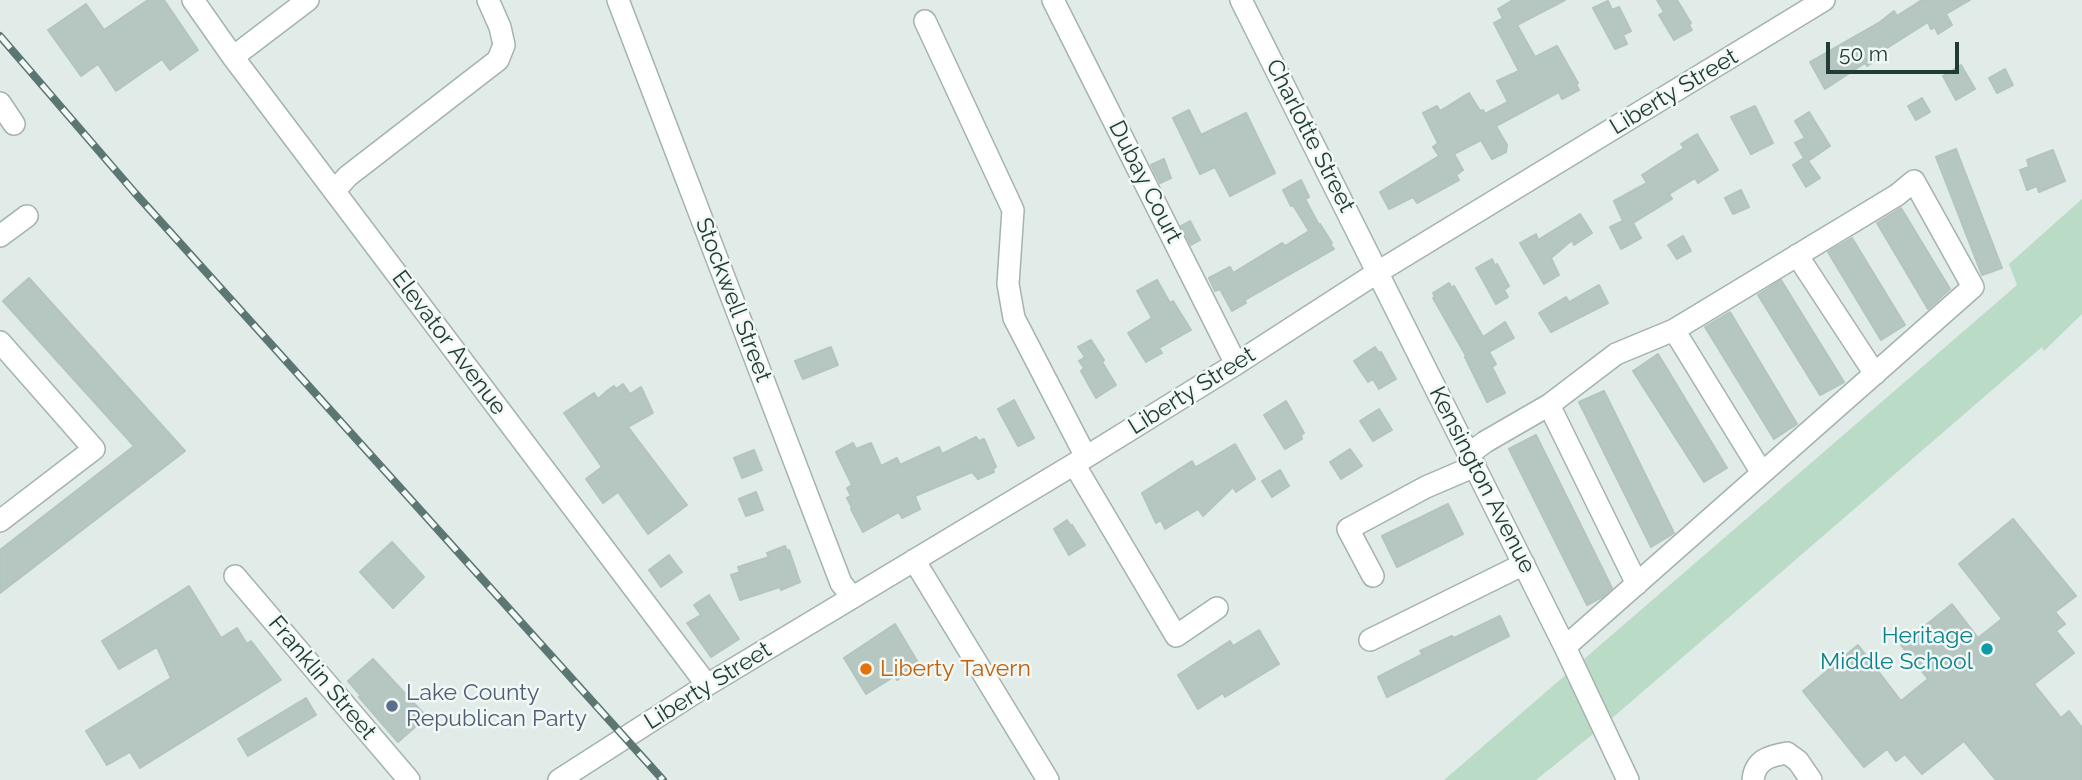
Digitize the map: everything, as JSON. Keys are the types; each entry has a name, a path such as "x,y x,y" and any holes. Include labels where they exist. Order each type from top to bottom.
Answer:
{"street":[{"name":"Elevator Avenue","path":"193,0 233,57 707,685"},
{"path":"233,57 308,0"},
{"path":"334,191 348,176 498,61 504,46 500,27 488,0"},
{"name":"Stockwell Street","path":"618,0 841,583 852,597"},
{"name":"Dubay Court","path":"1053,0 1236,364"},
{"name":"Charlotte Street","path":"1241,0 1378,272"},
{"name":"Liberty Street","path":"559,780 707,685 1080,461 1378,272 1824,0"},
{"path":"925,21 1013,210 1008,284 1014,318 1080,461 1176,636 1217,608"},
{"path":"0,103 14,124"},
{"path":"1373,576 1348,529 1472,460 1485,442 1549,405 1616,354 1674,330 1897,195 1914,181 1973,287 1566,647"},
{"path":"0,236 27,216"},
{"path":"1797,256 1875,374"},
{"name":"Kensington Avenue","path":"1378,272 1566,647 1628,780"},
{"path":"1674,330 1762,473"},
{"path":"0,342 93,449 0,521"},
{"path":"1549,405 1637,584"},
{"path":"914,560 1048,780"},
{"path":"1370,640 1524,564"},
{"name":"Franklin Street","path":"235,576 409,780"},
{"path":"1753,780 1754,769 1760,762 1773,755 1787,753 1798,761 1811,780"}],"green space":[{"path":"2082,199 2082,314 2044,351 2042,347 1603,726 1536,780 1444,780 2017,285 2009,264"}],"building":[{"path":"148,0 164,0 198,50 170,70 162,59 116,91 98,64 81,76 48,30 86,4 104,30"},
{"path":"1513,0 1565,0 1517,25 1535,57 1557,46 1578,83 1576,84 1579,90 1562,99 1559,92 1496,126 1507,145 1506,152 1492,159 1481,140 1454,154 1463,170 1456,175 1459,180 1417,203 1413,197 1389,209 1380,192 1439,156 1433,147 1438,143 1423,113 1437,106 1440,111 1469,93 1480,111 1483,110 1485,114 1508,102 1497,81 1519,71 1494,23 1503,18 1498,9"},
{"path":"1657,0 1677,0 1691,23 1689,25 1692,30 1674,40 1659,15 1664,12"},
{"path":"1922,0 1970,0 1946,14 1952,25 1938,34 1935,27 1931,29 1928,22 1876,55 1878,59 1867,66 1865,63 1825,89 1810,62 1880,22 1894,11 1897,16"},
{"path":"1608,1 1612,10 1619,7 1631,31 1623,35 1627,44 1615,49 1593,8"},
{"path":"1961,65 1975,89 1956,100 1943,76"},
{"path":"2005,69 2013,85 1997,93 1989,78"},
{"path":"1922,98 1930,112 1916,120 1908,106"},
{"path":"1755,106 1773,143 1751,154 1731,117"},
{"path":"1189,110 1201,135 1246,113 1275,173 1230,196 1215,167 1200,174 1173,118"},
{"path":"1809,112 1830,146 1808,161 1820,178 1806,187 1793,165 1804,158 1795,143 1805,138 1795,121"},
{"path":"1697,134 1718,170 1698,183 1695,178 1669,194 1672,199 1633,223 1641,238 1621,249 1610,227 1623,221 1614,201 1647,183 1642,175 1684,148 1681,144"},
{"path":"1956,149 2002,268 1982,275 1936,157"},
{"path":"2053,150 2065,181 2039,192 2037,186 2027,190 2020,170 2029,167 2027,160"},
{"path":"1164,159 1171,178 1160,183 1151,165"},
{"path":"1301,180 1309,197 1305,199 1334,249 1245,300 1246,303 1232,311 1220,289 1215,291 1209,278 1230,267 1233,273 1282,243 1285,246 1309,231 1283,190"},
{"path":"1741,190 1749,207 1733,214 1725,198"},
{"path":"1901,208 1950,289 1928,309 1877,223"},
{"path":"1580,214 1592,233 1574,245 1572,240 1551,258 1559,275 1544,284 1520,243 1536,234 1538,240"},
{"path":"1190,221 1200,240 1191,245 1181,226"},
{"path":"1683,236 1691,251 1677,259 1668,245"},
{"path":"1852,238 1905,325 1881,340 1828,252"},
{"path":"1492,259 1509,286 1504,290 1508,297 1496,304 1476,268"},
{"path":"29,278 185,451 0,593 0,550 134,446 3,301"},
{"path":"1157,280 1170,303 1173,301 1191,330 1159,348 1162,353 1146,362 1128,333 1152,318 1137,291"},
{"path":"1781,280 1844,382 1820,395 1758,295"},
{"path":"1449,283 1452,288 1454,286 1483,337 1505,322 1514,338 1489,352 1496,364 1492,367 1505,393 1487,402 1466,356 1433,298 1433,293"},
{"path":"1599,285 1608,303 1551,332 1539,313 1566,297 1569,302"},
{"path":"1730,312 1797,424 1774,439 1705,327"},
{"path":"1091,340 1116,385 1096,398 1081,371 1084,368 1079,361 1085,357 1078,347"},
{"path":"831,347 838,365 803,379 795,361"},
{"path":"1375,347 1381,352 1396,379 1379,389 1373,379 1368,382 1354,361"},
{"path":"1658,354 1727,468 1704,482 1633,371"},
{"path":"623,384 630,394 641,387 653,413 628,427 687,505 648,534 618,492 603,503 586,479 602,467 564,413 594,393 598,399 614,386 616,389"},
{"path":"1604,391 1674,533 1651,547 1579,402"},
{"path":"1014,400 1034,438 1018,446 998,409"},
{"path":"1286,401 1304,433 1301,435 1302,439 1285,449 1264,415"},
{"path":"1379,409 1392,430 1373,441 1360,421"},
{"path":"1536,435 1612,588 1587,605 1509,449"},
{"path":"976,437 979,441 984,439 996,467 994,472 978,479 972,472 915,496 920,509 902,518 899,512 863,532 847,498 851,496 847,488 852,485 836,452 853,443 856,449 871,443 881,466 897,458 900,465 939,447 942,454"},
{"path":"1235,444 1255,479 1236,492 1233,487 1203,516 1198,509 1165,529 1161,520 1156,523 1142,493 1192,461 1195,467 1198,466"},
{"path":"1350,449 1362,466 1341,479 1330,462"},
{"path":"754,450 762,470 742,478 734,458"},
{"path":"1280,470 1289,486 1272,497 1262,481"},
{"path":"756,492 763,510 746,516 739,499"},
{"path":"1448,504 1463,534 1397,567 1382,536"},
{"name":"Heritage Middle School","path":"2013,519 2076,596 2055,612 2065,624 2056,631 2074,653 2034,684 2061,718 2069,711 2082,728 2082,780 1996,780 1964,741 1922,774 1905,754 1896,761 1887,749 1864,767 1803,691 1858,645 1901,701 1928,679 1901,645 1952,604 1978,638 2002,619 1959,564"},
{"path":"1067,520 1085,545 1069,555 1054,529"},
{"path":"392,542 424,577 393,608 360,572"},
{"path":"785,546 787,551 789,550 800,582 781,590 780,587 740,600 731,575 740,572 738,567 769,557 767,553"},
{"path":"669,555 682,572 661,587 649,570"},
{"path":"189,586 221,638 237,628 247,644 251,641 281,680 140,768 130,752 107,765 86,731 171,678 157,647 119,669 102,641"},
{"path":"709,595 739,639 711,657 687,623 701,615 694,605"},
{"path":"1500,616 1509,636 1387,697 1378,677 1423,654 1420,651"},
{"path":"895,624 920,666 897,680 895,676 866,694 844,658"},
{"path":"1259,630 1279,664 1225,697 1223,693 1198,709 1178,675 1230,641 1233,646"},
{"name":"Lake County Republican Party","path":"373,659 424,714 425,718 398,742 348,681"},
{"path":"306,698 316,715 248,756 238,739"}],"railway":[{"path":"0,36 135,193 663,780"}],"place":[{"name":"Heritage Middle School","path":"1987,649"},
{"name":"Liberty Tavern","path":"866,669"},
{"name":"Lake County Republican Party","path":"392,706"}]}
